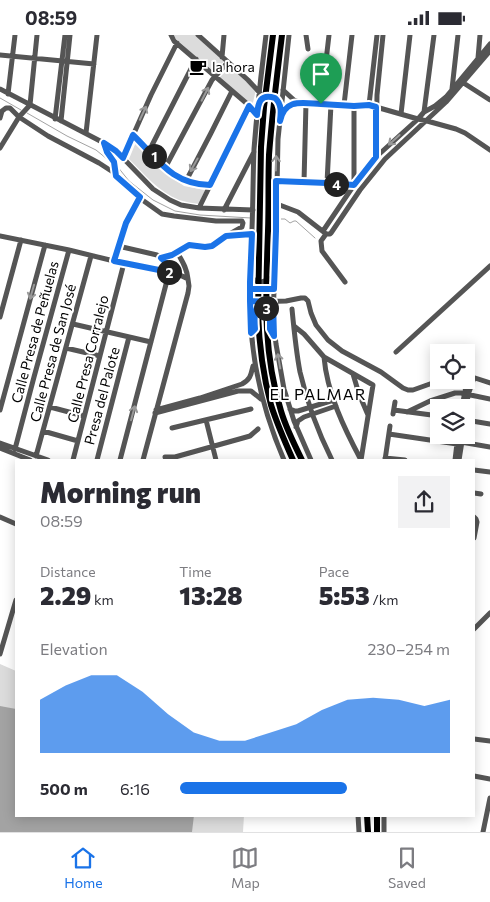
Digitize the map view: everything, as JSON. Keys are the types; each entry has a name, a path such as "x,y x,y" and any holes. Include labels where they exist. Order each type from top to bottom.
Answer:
{"main road":[{"path":"273,35 261,147 258,313 260,344 266,382 272,406 293,459"},
{"path":"282,35 279,89 275,98 269,157 267,331 270,363 282,412 289,433 302,459"},
{"path":"368,817 368,832"},
{"path":"377,817 377,832"}],"street":[{"path":"8,93 15,35"},
{"path":"0,148 30,105 37,35"},
{"path":"58,120 65,35"},
{"path":"64,61 70,35"},
{"path":"86,133 97,35"},
{"path":"171,35 177,43 216,76 257,115"},
{"path":"198,35 259,92 266,97 275,98 281,111"},
{"path":"222,57 224,35"},
{"path":"266,35 254,151 250,277 251,333 259,388 270,425 284,459"},
{"path":"289,35 284,81 279,89 281,111 276,181 274,336 284,389 296,427 311,459"},
{"path":"306,35 308,49"},
{"path":"321,104 328,35"},
{"path":"344,105 352,35"},
{"path":"376,157 377,35"},
{"path":"369,105 383,35"},
{"path":"401,114 410,35"},
{"path":"424,112 434,35"},
{"path":"452,89 458,35"},
{"path":"478,58 480,35"},
{"path":"123,158 177,43"},
{"path":"346,282 322,251 321,241 324,233 354,185 376,157 424,112 440,102 461,82 490,45"},
{"path":"276,204 298,212 324,233 330,234 360,190 385,159 427,121 490,51"},
{"path":"0,55 94,64"},
{"path":"149,151 196,59"},
{"path":"165,168 212,80 228,62"},
{"path":"248,80 256,80 261,77"},
{"path":"261,77 262,83 267,88 279,89 304,103"},
{"path":"461,82 490,100"},
{"path":"0,89 104,143 116,151 144,181 163,196 181,205 253,212"},
{"path":"186,181 232,91"},
{"path":"257,108 260,101 266,97"},
{"path":"304,103 304,182"},
{"path":"280,121 281,113 286,107 304,103 369,105 460,130 490,150"},
{"path":"327,183 331,104"},
{"path":"199,208 249,106"},
{"path":"354,106 354,185"},
{"path":"0,118 1,110 6,108 22,114 48,136 116,174 118,178 162,214 216,221 242,221 244,223 242,227 212,246 189,245 161,258"},
{"path":"133,135 173,175 193,183 210,185"},
{"path":"104,143 107,152 114,162 116,174"},
{"path":"224,210 254,151"},
{"path":"276,181 354,185 360,190"},
{"path":"114,261 126,223 140,197"},
{"path":"226,236 252,232"},
{"path":"0,236 169,272 188,279"},
{"path":"0,317 21,240"},
{"path":"0,410 45,245"},
{"path":"118,246 156,255 169,265 169,272 120,459"},
{"name":"Calle Presa de Peñuelas","path":"15,449 69,250"},
{"path":"143,459 188,293 187,271 176,252"},
{"name":"Calle Presa de San José","path":"36,456 91,256"},
{"name":"Calle Presa Corralejo","path":"73,459 124,263"},
{"path":"396,352 490,266"},
{"path":"250,277 260,282 274,277"},
{"path":"250,289 274,289"},
{"path":"250,301 273,302 302,297 308,301 316,325 328,340 342,351 380,372 405,389 413,390 430,384"},
{"path":"251,333 255,329 255,309 262,307 270,311 270,329 274,336"},
{"path":"292,309 300,371 312,414 332,459"},
{"path":"73,324 151,342"},
{"path":"294,325 324,357 373,385 361,459"},
{"name":"Presa del Palote","path":"97,459 128,337"},
{"path":"66,348 100,355"},
{"path":"324,357 326,375 335,403 360,459"},
{"path":"156,411 242,384 251,377 254,363"},
{"path":"353,374 359,395 368,415"},
{"path":"475,379 490,383"},
{"path":"465,399 467,389"},
{"path":"156,411 238,391 252,391 262,399"},
{"path":"407,411 455,393 490,399"},
{"path":"395,402 394,412 407,411 430,415"},
{"path":"290,409 296,411 335,403"},
{"path":"296,427 301,419 335,403"},
{"path":"50,407 84,416"},
{"path":"172,428 251,409"},
{"path":"206,420 216,459"},
{"path":"475,422 490,424"},
{"path":"385,459 390,426"},
{"path":"165,457 175,457 250,436 258,429"},
{"path":"43,431 78,441"},
{"path":"389,434 430,439"},
{"path":"0,443 45,459"},
{"path":"455,459 459,444"},
{"path":"459,444 459,459"},
{"path":"467,444 490,447"},
{"path":"0,448 28,459"},
{"path":"475,470 490,472"},
{"path":"475,493 481,494"},
{"path":"0,517 15,524"},
{"path":"475,518 477,522 475,533"},
{"path":"0,654 15,603"},
{"path":"475,628 490,613"},
{"path":"475,739 490,741"},
{"path":"475,776 490,779"},
{"path":"483,832 490,798"},
{"path":"358,817 359,832"},
{"path":"384,817 384,832"}],"shaded area":[{"path":"172,35 195,35 224,61 214,74"},
{"path":"230,67 256,89 252,107 219,78"},
{"path":"136,142 149,153 165,172 184,186 205,190 199,204 181,201 172,197 146,176 129,159"},
{"path":"0,664 15,671 15,817 244,817 243,832 0,832"},
{"path":"0,706 15,709 15,817 194,817 192,832 0,832"}],"waterway":[{"path":"0,98 21,110"},
{"path":"27,113 96,150 112,163"},
{"path":"117,166 129,181 153,200 175,211 200,215 251,218"},
{"path":"278,219 285,219 290,223 296,221 315,238"}],"place":[{"name":"la hora","path":"198,67"}],"district":[{"name":"EL PALMAR","path":"318,394"}],"route":[{"path":"321,104 302,103 288,106 281,113 280,121 281,111 279,104 273,97 261,99 258,103 257,115 249,106 210,185 193,183 173,175 133,135 123,158 104,143 107,152 114,162 116,176 134,194 140,197 126,223 114,261 169,272 168,263 161,258 172,255 189,245 212,246 226,236 252,234 250,282 250,289 250,301 273,302 274,336 270,329 270,311 264,307 255,309 255,329 251,333 250,324 250,301 250,300 250,289 274,289 277,212 276,181 354,185 376,157 376,107 369,105 321,104"}]}
